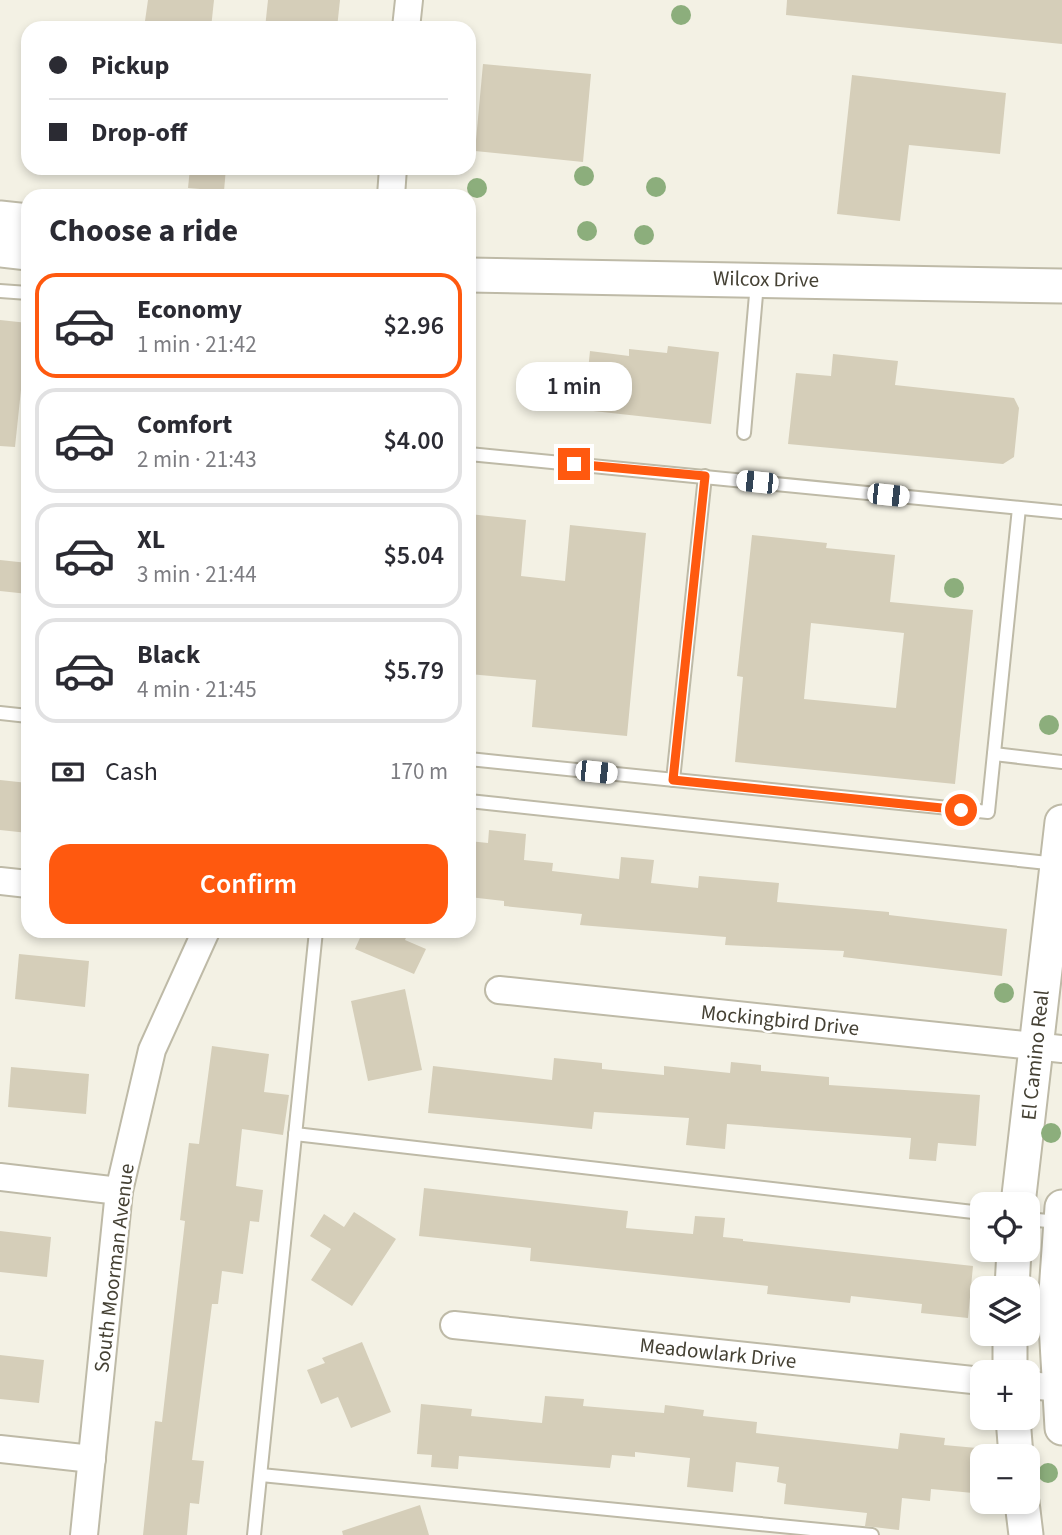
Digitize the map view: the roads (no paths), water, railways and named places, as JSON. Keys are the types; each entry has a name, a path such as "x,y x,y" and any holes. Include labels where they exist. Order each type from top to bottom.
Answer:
{"street":[{"path":"407,21 409,0"},
{"path":"0,218 21,220"},
{"path":"0,250 21,252"},
{"name":"Wilcox Drive","path":"476,275 1062,286"},
{"name":"El Camino Real","path":"1020,1192 1049,1048 1062,822"},
{"path":"0,881 21,883"},
{"name":"South Moorman Avenue","path":"84,1535 119,1191 152,1050 197,938"},
{"name":"Mockingbird Drive","path":"499,990 1049,1048"},
{"path":"0,1177 119,1191"},
{"path":"1061,1217 1049,1387 1062,1428"},
{"name":"Meadowlark Drive","path":"454,1325 970,1380"},
{"path":"0,1449 92,1458"},
{"path":"1023,1514 1026,1535"}],"lane":[{"path":"744,433 757,279"},
{"path":"0,291 21,292"},
{"path":"476,455 1062,512"},
{"path":"673,780 705,476"},
{"path":"476,760 988,812 1020,508"},
{"path":"0,713 21,715"},
{"path":"994,754 1062,761"},
{"path":"476,802 1059,865"},
{"path":"254,1535 315,938"},
{"path":"295,1134 970,1212"},
{"path":"1040,1218 1061,1217"},
{"path":"261,1475 872,1535"}]}
